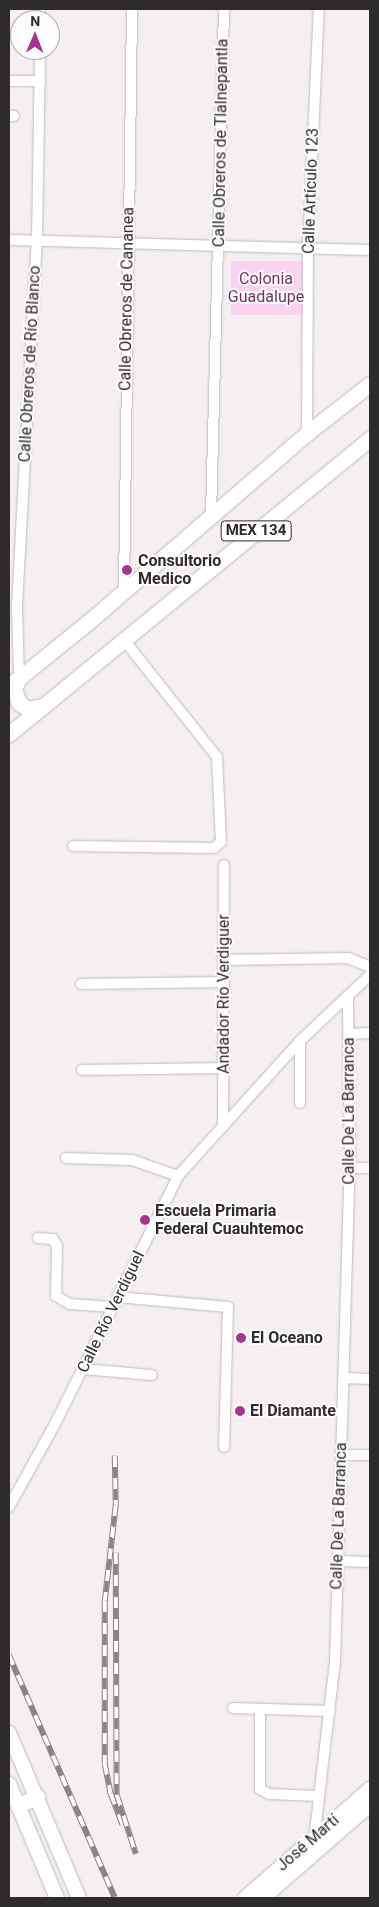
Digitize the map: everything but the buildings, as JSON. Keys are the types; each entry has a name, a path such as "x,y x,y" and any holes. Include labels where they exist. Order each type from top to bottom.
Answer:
{"main road":[{"name":"MEX 134","path":"14,682 307,433 370,384"},
{"name":"MEX 134","path":"9,734 370,438"},
{"path":"14,682 14,689 19,704 33,709 43,706"},
{"path":"9,1733 80,1898"},
{"path":"9,1784 57,1898"},
{"name":"José Martí","path":"245,1898 370,1788"},
{"path":"18,1804 37,1797"},
{"name":"José Martí","path":"263,1898 370,1806"}],"street":[{"name":"Calle Obreros de Cananea","path":"124,590 132,9"},
{"name":"Calle Obreros de Tlalnepantla","path":"211,516 224,9"},
{"name":"Calle Artículo 123","path":"307,433 308,247 319,9"},
{"name":"Calle Obreros de Río Blanco","path":"14,682 14,586 37,241 40,60"},
{"path":"9,80 40,81"},
{"path":"9,240 370,250"},
{"path":"73,846 214,848 221,842 217,757 124,640"},
{"name":"Andador Río Verdiguer","path":"223,1123 224,865"},
{"path":"224,960 348,958 370,967"},
{"name":"Calle Río Verdiguel","path":"9,1507 82,1369 178,1176 223,1123 300,1041 348,998 370,975"},
{"path":"81,984 224,982"},
{"name":"Calle De La Barranca","path":"316,1852 314,1838 330,1711 338,1561 350,1168 348,998"},
{"path":"349,1034 370,1033"},
{"path":"300,1041 300,1103"},
{"path":"82,1070 224,1068"},
{"path":"66,1158 132,1160 178,1176"},
{"path":"350,1168 370,1168"},
{"path":"38,1238 53,1239 57,1246 56,1296 70,1304 116,1302 228,1307 224,1447"},
{"path":"82,1369 152,1375"},
{"path":"343,1378 370,1379"},
{"path":"341,1455 370,1455"},
{"path":"338,1561 370,1562"},
{"path":"233,1708 330,1711"},
{"path":"260,1709 260,1789 269,1794 319,1796"}],"green space":[{"name":"Colonia Guadalupe","path":"231,261 303,261 303,315 231,315"}],"railway":[{"path":"115,1456 116,1505 105,1601 105,1764 111,1794 123,1825"},
{"path":"116,1553 117,1795 136,1854"},
{"path":"9,1655 115,1898"}],"place":[{"name":"Consultorio Medico","path":"127,570"},
{"name":"Escuela Primaria Federal Cuauhtemoc","path":"145,1220"},
{"name":"El Oceano","path":"241,1338"},
{"name":"El Diamante","path":"240,1411"}]}
